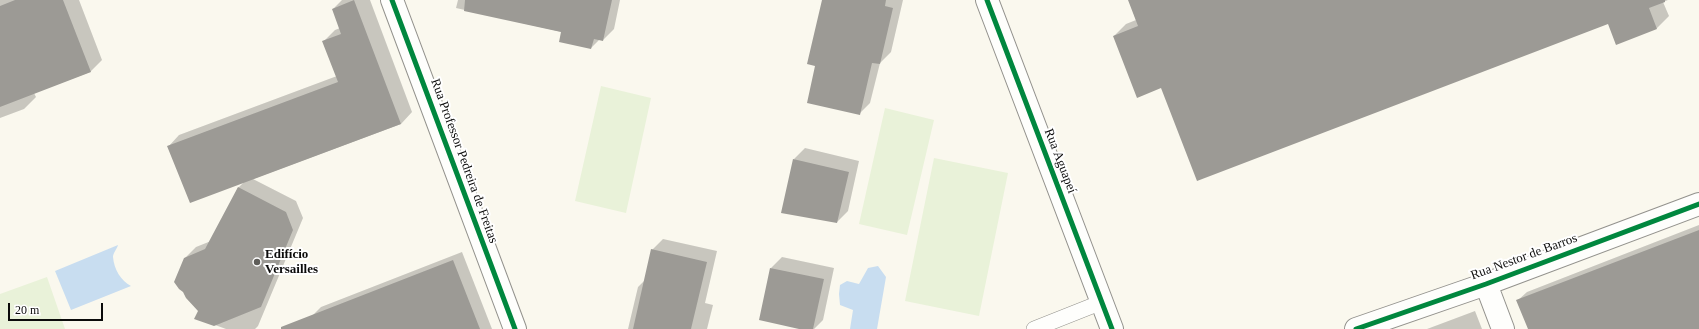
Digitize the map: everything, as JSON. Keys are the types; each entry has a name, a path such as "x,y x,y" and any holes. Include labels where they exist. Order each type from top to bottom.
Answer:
{"street":[{"name":"Rua Professor Pedreira de Freitas","path":"392,0 515,329"},
{"name":"Rua Aguapeí","path":"987,0 1112,329"},
{"name":"Rua Nestor de Barros","path":"1356,329 1486,284 1699,204"},
{"path":"1486,284 1503,329"}],"lane":[{"path":"1034,329 1102,302"}],"green space":[{"path":"601,86 651,98 626,213 575,201"},
{"path":"885,108 934,120 907,235 859,224"},
{"path":"934,158 1008,173 979,316 905,301"},
{"path":"47,277 65,329 0,329 0,294"}],"water":[{"path":"118,245 113,256 115,266 121,278 131,286 71,310 55,271"},
{"path":"878,266 886,277 877,329 850,329 853,310 840,305 840,285 847,281 859,284 868,268"}],"building":[{"path":"15,0 63,0 91,72 0,107 0,6"},
{"path":"354,0 401,124 190,203 167,146 338,82 322,41 341,34 332,9"},
{"path":"465,0 612,0 603,41 594,39 591,49 559,42 561,32 464,11"},
{"path":"822,0 886,0 885,6 893,8 880,64 872,63 860,115 807,103 815,66 807,64"},
{"path":"1128,0 1665,0 1665,2 1649,8 1657,29 1616,45 1608,24 1197,181 1161,88 1137,98 1113,36 1138,26"},
{"path":"793,159 849,172 837,223 781,213"},
{"name":"Edifício Versailles","path":"238,187 286,212 293,230 261,307 214,326 194,319 198,311 174,282 184,258 205,249"},
{"path":"1699,230 1699,329 1528,329 1516,300"},
{"path":"651,249 707,262 691,329 633,329"},
{"path":"453,260 480,329 281,329 281,327"},
{"path":"770,268 824,279 813,329 799,329 759,320"}],"cycle path":[{"path":"392,0 515,329"},
{"path":"987,0 1112,329"},
{"path":"1356,329 1486,284 1699,204"}],"place":[{"name":"Edifício Versailles","path":"257,262"}]}
